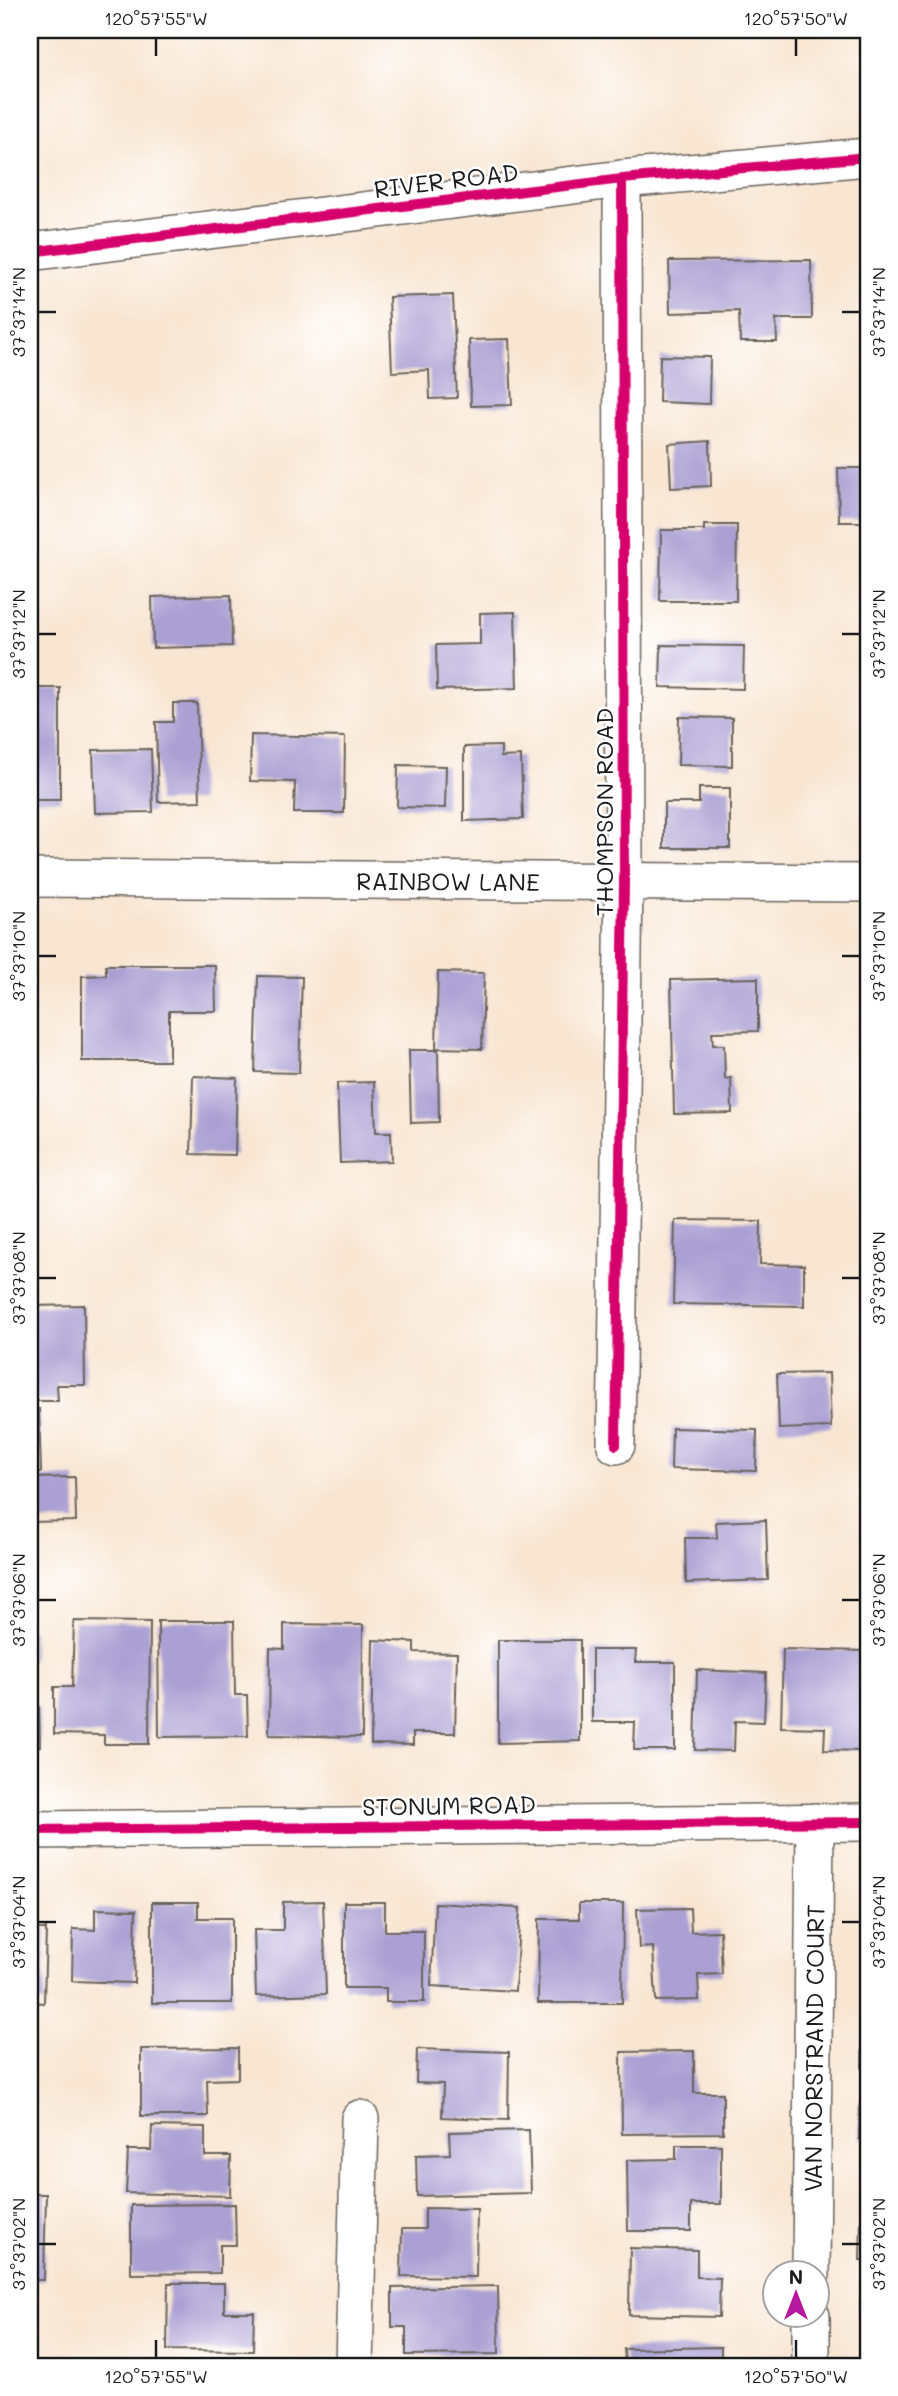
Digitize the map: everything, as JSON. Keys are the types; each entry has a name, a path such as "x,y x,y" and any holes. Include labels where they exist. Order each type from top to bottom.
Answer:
{"street":[{"name":"RIVER ROAD","path":"30,252 622,179 868,157"},
{"name":"THOMPSON ROAD","path":"617,1445 624,881 622,179"},
{"name":"RAINBOW LANE","path":"30,878 868,883"},
{"name":"VAN NORSTRAND COURT","path":"811,2260 815,1822"},
{"name":"STONUM ROAD","path":"30,1830 868,1822"},
{"path":"354,2366 360,2119"},
{"path":"811,2330 811,2366"}],"building":[{"path":"811,260 812,319 776,319 777,342 740,342 739,311 670,313 669,261"},
{"path":"453,295 457,398 430,399 429,370 392,372 389,297"},
{"path":"509,339 512,405 471,406 469,340"},
{"path":"660,356 710,357 709,404 659,402"},
{"path":"710,441 711,486 671,488 669,444"},
{"path":"838,468 868,468 868,522 839,522"},
{"path":"704,525 737,525 736,601 660,601 661,530 704,530"},
{"path":"231,595 232,646 153,648 152,597"},
{"path":"515,612 517,688 437,690 436,645 480,644 480,613"},
{"path":"661,645 744,646 743,689 660,687"},
{"path":"30,688 60,688 60,800 30,800"},
{"path":"173,703 197,703 200,801 158,802 156,722 173,722"},
{"path":"679,717 732,718 732,766 678,765"},
{"path":"251,735 345,737 344,813 294,813 295,782 250,781"},
{"path":"501,746 501,757 521,756 523,819 464,821 464,747"},
{"path":"151,749 153,812 95,813 93,750"},
{"path":"398,765 446,766 445,808 397,807"},
{"path":"699,788 730,788 730,848 664,848 664,803 699,803"},
{"path":"106,965 215,965 216,1011 169,1011 169,1061 82,1061 82,976 106,975"},
{"path":"438,972 484,973 482,1049 436,1048"},
{"path":"258,976 302,977 299,1073 255,1072"},
{"path":"758,978 758,1031 712,1032 713,1045 724,1045 725,1079 731,1078 732,1113 674,1114 671,980"},
{"path":"409,1050 438,1050 439,1122 411,1123"},
{"path":"193,1076 237,1078 235,1155 191,1154"},
{"path":"374,1082 376,1132 391,1132 392,1161 340,1163 337,1083"},
{"path":"675,1220 761,1221 760,1264 804,1265 804,1306 673,1304"},
{"path":"84,1305 85,1385 57,1385 58,1401 30,1401 30,1306"},
{"path":"829,1373 831,1427 779,1429 777,1374"},
{"path":"30,1409 39,1409 41,1472 30,1472"},
{"path":"672,1428 757,1430 756,1471 671,1469"},
{"path":"75,1477 76,1521 30,1522 30,1478"},
{"path":"766,1520 768,1580 686,1583 685,1538 717,1538 716,1522"},
{"path":"74,1621 150,1622 149,1744 104,1744 104,1735 54,1734 54,1687 72,1687"},
{"path":"158,1621 234,1621 235,1695 247,1695 248,1736 159,1737"},
{"path":"284,1624 363,1625 362,1737 269,1735 270,1648 284,1649"},
{"path":"30,1629 33,1629 33,1661 30,1661"},
{"path":"373,1640 414,1642 414,1652 457,1653 455,1733 413,1733 413,1745 371,1744"},
{"path":"498,1640 580,1640 580,1741 498,1743"},
{"path":"783,1649 866,1651 864,1751 824,1750 825,1728 781,1727"},
{"path":"592,1650 636,1650 635,1662 675,1662 675,1750 634,1750 635,1722 592,1722"},
{"path":"697,1670 766,1673 764,1722 735,1721 734,1751 695,1750"},
{"path":"30,1706 39,1706 40,1746 30,1747"},
{"path":"323,1901 326,1994 256,1996 254,1930 283,1930 283,1902"},
{"path":"152,1902 198,1902 198,1918 232,1918 232,2003 152,2003"},
{"path":"344,1902 385,1902 385,1931 424,1931 424,2002 386,2002 386,1988 344,1988"},
{"path":"435,1903 520,1908 515,1991 431,1986"},
{"path":"579,1903 623,1903 622,2003 538,2003 539,1919 579,1919"},
{"path":"690,1908 691,1932 720,1931 722,1974 698,1975 699,2000 656,2001 653,1947 639,1948 637,1909"},
{"path":"95,1909 136,1910 134,1983 72,1981 73,1929 95,1930"},
{"path":"30,1929 46,1929 44,2003 30,2002"},
{"path":"863,1937 868,1937 868,1975 862,1975"},
{"path":"863,2031 868,2031 868,2069 862,2069"},
{"path":"238,2048 238,2079 207,2080 208,2116 141,2116 141,2049"},
{"path":"417,2049 509,2052 508,2120 442,2117 443,2084 416,2083"},
{"path":"694,2051 694,2093 723,2093 723,2133 622,2134 621,2052"},
{"path":"860,2102 868,2102 868,2139 859,2139"},
{"path":"152,2126 205,2127 205,2156 231,2156 230,2196 126,2193 128,2150 151,2150"},
{"path":"529,2130 531,2193 417,2196 416,2155 450,2154 449,2132"},
{"path":"676,2145 721,2145 721,2204 691,2204 691,2231 628,2231 627,2160 676,2159"},
{"path":"30,2194 46,2194 44,2280 30,2280"},
{"path":"235,2204 236,2245 220,2245 220,2273 131,2274 131,2205"},
{"path":"425,2208 477,2209 476,2277 401,2276 402,2229 425,2229"},
{"path":"861,2222 868,2222 868,2260 860,2260"},
{"path":"630,2248 697,2250 697,2277 720,2278 719,2317 629,2315"},
{"path":"168,2283 224,2283 224,2312 254,2312 253,2351 167,2350"},
{"path":"498,2286 499,2354 406,2355 406,2327 392,2327 392,2288"},
{"path":"868,2298 868,2339 861,2339 860,2299"},
{"path":"721,2347 721,2366 625,2366 624,2349"}],"cycle path":[{"path":"30,252 622,179 868,157"},
{"path":"616,1445 624,881 622,179"},
{"path":"30,1830 868,1822"}]}
